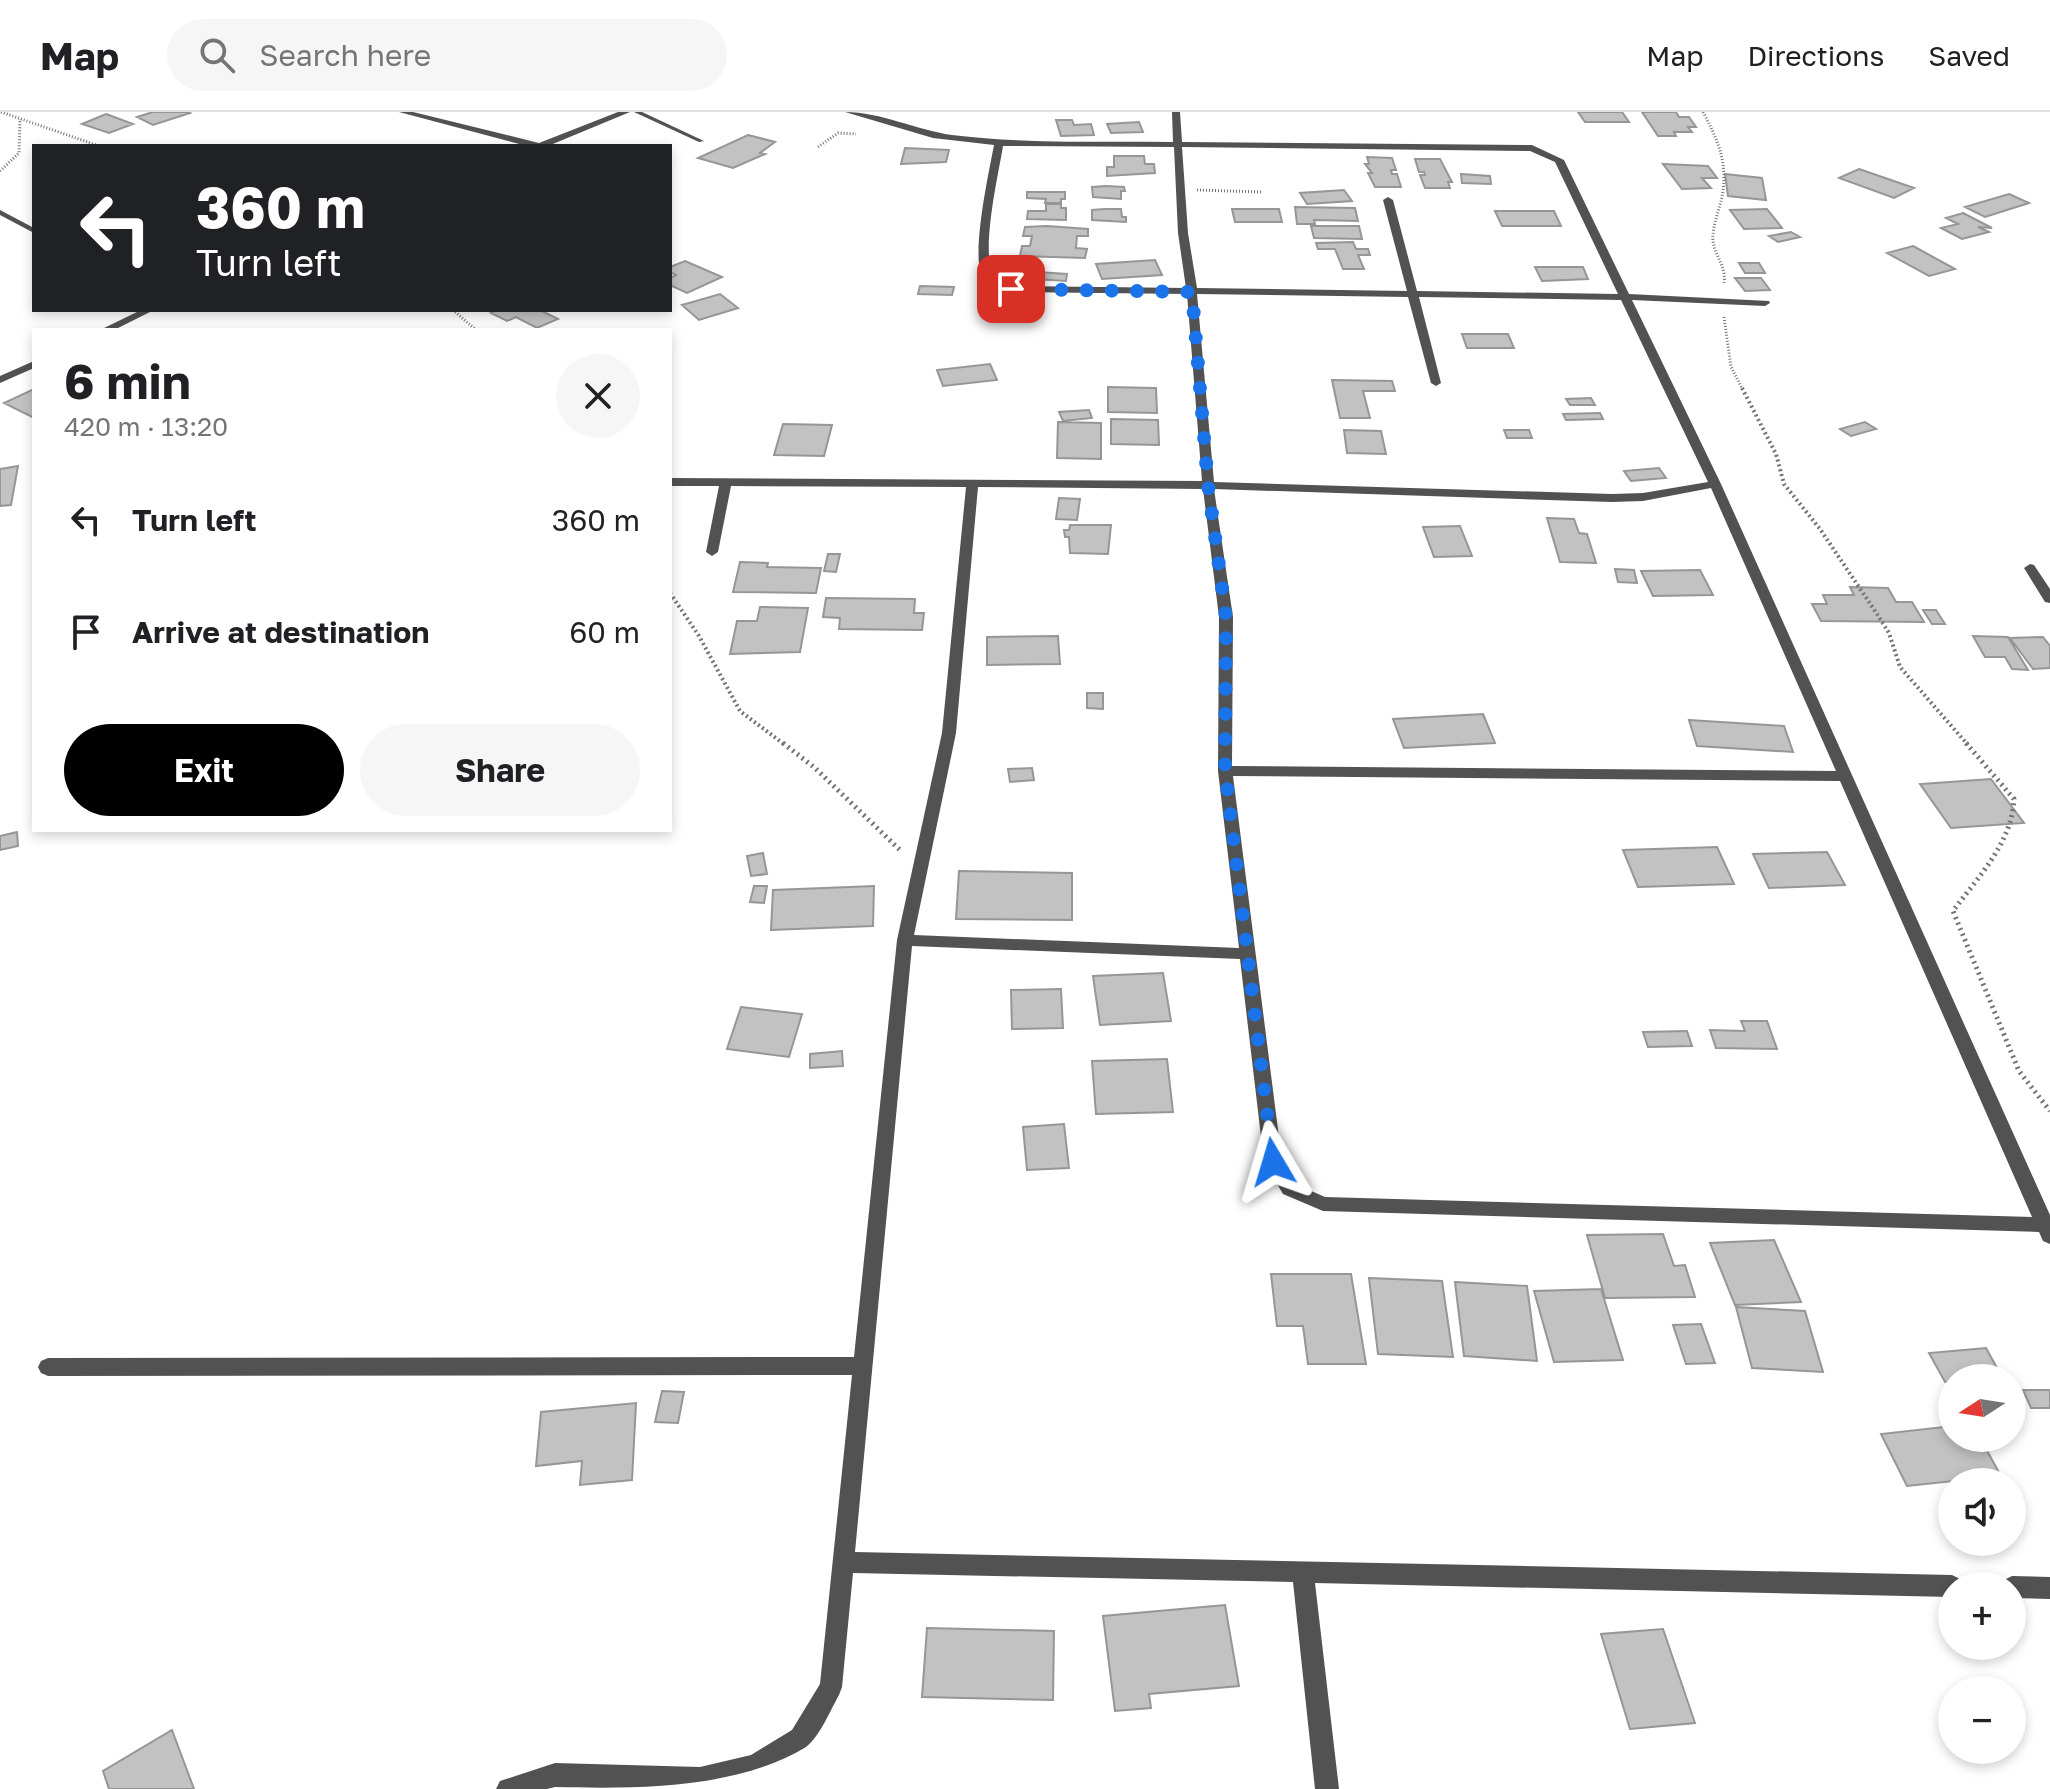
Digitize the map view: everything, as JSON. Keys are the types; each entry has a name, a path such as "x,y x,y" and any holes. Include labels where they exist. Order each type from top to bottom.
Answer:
{"street":[{"path":"403,112 531,144"},
{"path":"544,144 626,112"},
{"path":"849,112 933,135 999,143 1179,145 1511,147 1547,153 1559,160 1715,484 2048,1229 1323,1204 1289,1189 1273,1162 1225,771 1226,617 1208,485 1192,292 1183,233 1179,145 1176,112"},
{"path":"999,143 984,243 984,267 987,278 1011,289 1627,297 1765,303"},
{"path":"1388,200 1436,383"},
{"path":"109,328 145,312"},
{"path":"0,380 32,365"},
{"path":"672,482 725,485 1208,485 1612,498 1643,497 1715,484"},
{"path":"712,552 725,485"},
{"path":"508,1789 555,1775 700,1779 755,1766 800,1738 831,1687 905,940 949,733 972,486"},
{"path":"2030,568 2050,599"},
{"path":"1225,771 1844,776"},
{"path":"905,940 1247,954"},
{"path":"48,1367 863,1366"},
{"path":"843,1562 1938,1586"},
{"path":"1303,1572 1327,1789"},
{"path":"2026,1587 2050,1588"}],"lane":[{"path":"637,112 701,141"},
{"path":"0,212 32,230"}],"path":[{"path":"1,112 93,144"},
{"path":"1703,112 1720,145 1723,161 1723,191 1712,238 1726,272 1721,301 1731,367 1776,454 1784,484 1820,529 1877,614 1889,633 1900,667 2014,799 2015,811 2007,834 1953,911 2019,1071 2050,1111"},
{"path":"0,171 19,153 20,119"},
{"path":"1181,192 1261,192"},
{"path":"455,312 474,328"},
{"path":"672,596 699,636 740,711 829,781 901,852 918,880"}],"building":[{"path":"153,112 190,113 153,125 137,117"},
{"path":"153,112 190,113 153,125 137,117"},
{"path":"1578,112 1622,112 1629,122 1585,122"},
{"path":"1642,112 1676,112 1679,117 1689,117 1696,127 1688,127 1692,132 1674,132 1676,136 1658,136"},
{"path":"106,114 133,124 109,133 82,124"},
{"path":"1056,120 1072,120 1074,125 1091,124 1094,135 1061,136"},
{"path":"1139,122 1143,132 1111,133 1107,124"},
{"path":"748,135 775,142 760,153 765,154 733,168 698,158"},
{"path":"905,148 949,150 946,162 901,164"},
{"path":"1114,156 1144,156 1145,164 1154,164 1155,173 1107,176 1107,167 1114,167"},
{"path":"1367,157 1392,158 1396,170 1391,170 1392,174 1397,174 1401,187 1375,187 1368,173 1372,173 1365,164 1369,164"},
{"path":"1415,159 1440,159 1452,182 1448,182 1450,188 1425,188 1420,175 1425,175 1424,172 1419,172"},
{"path":"1663,164 1708,166 1717,178 1702,178 1711,188 1682,189"},
{"path":"1859,169 1914,188 1894,198 1839,178"},
{"path":"1461,174 1490,176 1491,184 1462,183"},
{"path":"1725,174 1762,178 1766,200 1728,196"},
{"path":"1725,174 1762,178 1766,200 1728,196"},
{"path":"1092,187 1124,187 1121,199 1093,197"},
{"path":"1344,190 1352,201 1307,204 1300,193"},
{"path":"1027,192 1065,192 1065,199 1061,199 1061,203 1045,203 1046,199 1027,198"},
{"path":"2009,194 2029,203 1985,217 1965,207"},
{"path":"1046,204 1061,204 1061,208 1066,208 1066,220 1027,219 1028,211 1046,211"},
{"path":"1295,207 1355,208 1358,221 1314,220 1315,224 1297,224"},
{"path":"1121,209 1126,222 1092,220 1092,210"},
{"path":"1232,209 1279,209 1282,222 1235,222"},
{"path":"1767,209 1782,228 1744,229 1730,210"},
{"path":"1767,209 1782,228 1744,229 1730,210"},
{"path":"1495,211 1554,211 1561,226 1502,226"},
{"path":"1963,213 1992,228 1978,227 1989,232 1962,239 1941,228 1958,224 1946,218"},
{"path":"1311,226 1359,226 1362,239 1314,238"},
{"path":"1025,227 1088,229 1088,236 1077,236 1076,248 1087,249 1085,258 1020,256 1022,246 1030,246 1032,236 1023,236"},
{"path":"1791,232 1800,237 1778,242 1769,236"},
{"path":"1353,242 1356,249 1368,249 1370,255 1358,255 1364,269 1343,269 1335,249 1318,249 1316,243"},
{"path":"1913,246 1955,269 1929,276 1887,253"},
{"path":"1155,260 1162,275 1102,279 1096,264"},
{"path":"685,261 722,277 687,293 672,286 672,277 676,275 672,273 672,266"},
{"path":"685,261 722,277 687,293 672,286 672,277 676,275 672,273 672,266"},
{"path":"1739,263 1759,263 1765,273 1745,273"},
{"path":"1535,267 1583,267 1588,279 1542,281"},
{"path":"1037,272 1067,274 1066,281 1035,279"},
{"path":"1735,278 1761,278 1770,290 1745,291"},
{"path":"920,286 954,287 952,295 918,294"},
{"path":"720,294 738,308 699,320 682,305"},
{"path":"544,312 558,319 537,328 516,317 507,321 491,313"},
{"path":"1462,334 1508,334 1514,348 1467,348"},
{"path":"990,364 997,380 943,386 937,370"},
{"path":"1332,380 1392,381 1395,391 1363,391 1370,418 1340,418"},
{"path":"1108,387 1156,388 1157,413 1108,412"},
{"path":"32,390 32,417 4,403"},
{"path":"1591,398 1595,405 1570,405 1566,399"},
{"path":"1089,410 1092,418 1063,421 1059,412"},
{"path":"1600,413 1603,419 1566,420 1563,414"},
{"path":"1111,419 1158,420 1159,445 1111,444"},
{"path":"1058,422 1101,423 1101,459 1057,458"},
{"path":"1865,422 1876,429 1851,436 1840,429"},
{"path":"783,424 832,425 824,456 774,455"},
{"path":"1344,430 1381,431 1386,454 1347,453"},
{"path":"1504,430 1529,430 1532,438 1507,438"},
{"path":"18,466 11,505 0,506 0,469"},
{"path":"1659,468 1666,478 1631,481 1624,471"},
{"path":"1059,498 1080,499 1077,520 1056,519"},
{"path":"1547,518 1574,519 1579,533 1587,534 1596,563 1560,562"},
{"path":"1070,525 1111,525 1108,554 1070,553 1069,537 1065,537 1064,530 1069,530"},
{"path":"1460,526 1472,556 1434,557 1423,527"},
{"path":"1460,526 1472,556 1434,557 1423,527"},
{"path":"828,554 840,554 836,572 824,571"},
{"path":"740,562 768,563 767,567 821,568 816,593 733,592"},
{"path":"1615,569 1634,570 1637,583 1618,582"},
{"path":"1700,570 1713,595 1653,596 1641,571"},
{"path":"1850,587 1888,588 1896,602 1912,602 1924,622 1821,621 1812,604 1827,604 1823,595 1854,595"},
{"path":"826,598 915,599 914,613 924,613 922,630 839,629 840,618 823,617"},
{"path":"760,607 808,608 800,652 730,654 737,621 757,621"},
{"path":"1923,610 1936,610 1945,624 1932,624"},
{"path":"1058,636 1060,664 987,665 987,637"},
{"path":"1973,636 2008,637 2028,670 2012,669 2005,657 1985,657"},
{"path":"2043,637 2050,646 2050,668 2033,669 2010,638"},
{"path":"1087,693 1103,693 1103,709 1087,708"},
{"path":"1483,714 1495,743 1404,748 1393,719"},
{"path":"1689,720 1784,726 1793,752 1697,746"},
{"path":"1032,768 1034,780 1010,782 1008,769"},
{"path":"1991,779 2024,823 1951,828 1920,784"},
{"path":"17,832 18,846 0,850 0,836"},
{"path":"1717,847 1734,884 1638,887 1623,850"},
{"path":"1827,852 1845,885 1769,888 1753,854"},
{"path":"763,853 767,874 751,876 747,856"},
{"path":"959,871 1072,873 1072,920 956,919"},
{"path":"754,886 767,886 764,903 750,902"},
{"path":"874,886 873,926 771,930 773,890"},
{"path":"1163,973 1171,1021 1100,1025 1093,976"},
{"path":"1061,989 1063,1028 1012,1029 1011,990"},
{"path":"741,1007 802,1014 789,1057 727,1049"},
{"path":"1741,1021 1767,1021 1777,1049 1716,1048 1710,1030 1745,1031"},
{"path":"1687,1031 1692,1046 1648,1047 1643,1032"},
{"path":"842,1051 843,1066 810,1068 810,1054"},
{"path":"1167,1059 1173,1112 1096,1114 1092,1061"},
{"path":"1064,1124 1069,1168 1027,1170 1023,1127"},
{"path":"1663,1234 1674,1266 1685,1265 1695,1297 1605,1298 1587,1235"},
{"path":"1774,1240 1801,1302 1735,1305 1710,1243"},
{"path":"1271,1274 1351,1274 1366,1364 1308,1364 1303,1326 1277,1326"},
{"path":"1369,1278 1442,1281 1453,1357 1378,1354"},
{"path":"1455,1282 1527,1286 1537,1361 1464,1356"},
{"path":"1601,1289 1623,1360 1554,1362 1534,1291"},
{"path":"1736,1307 1805,1311 1823,1372 1752,1368"},
{"path":"1736,1307 1805,1311 1823,1372 1752,1368"},
{"path":"1701,1324 1715,1363 1686,1364 1673,1325"},
{"path":"1986,1348 1995,1364 1938,1364 1938,1369 1929,1353"},
{"path":"2026,1390 2050,1390 2050,1408 2031,1408"},
{"path":"662,1391 684,1392 678,1423 655,1422"},
{"path":"636,1403 632,1480 580,1485 582,1461 536,1466 541,1412"},
{"path":"1938,1428 1938,1452 1988,1452 1997,1468 1938,1468 1938,1483 1907,1486 1881,1434"},
{"path":"1225,1605 1239,1686 1149,1694 1151,1708 1115,1711 1103,1616"},
{"path":"927,1628 1054,1631 1053,1700 922,1697"},
{"path":"1663,1629 1695,1723 1630,1729 1601,1634"},
{"path":"172,1730 194,1789 109,1789 103,1771"}],"route":[{"path":"1011,289 1192,292 1208,485 1226,617 1225,771 1273,1162"}]}
